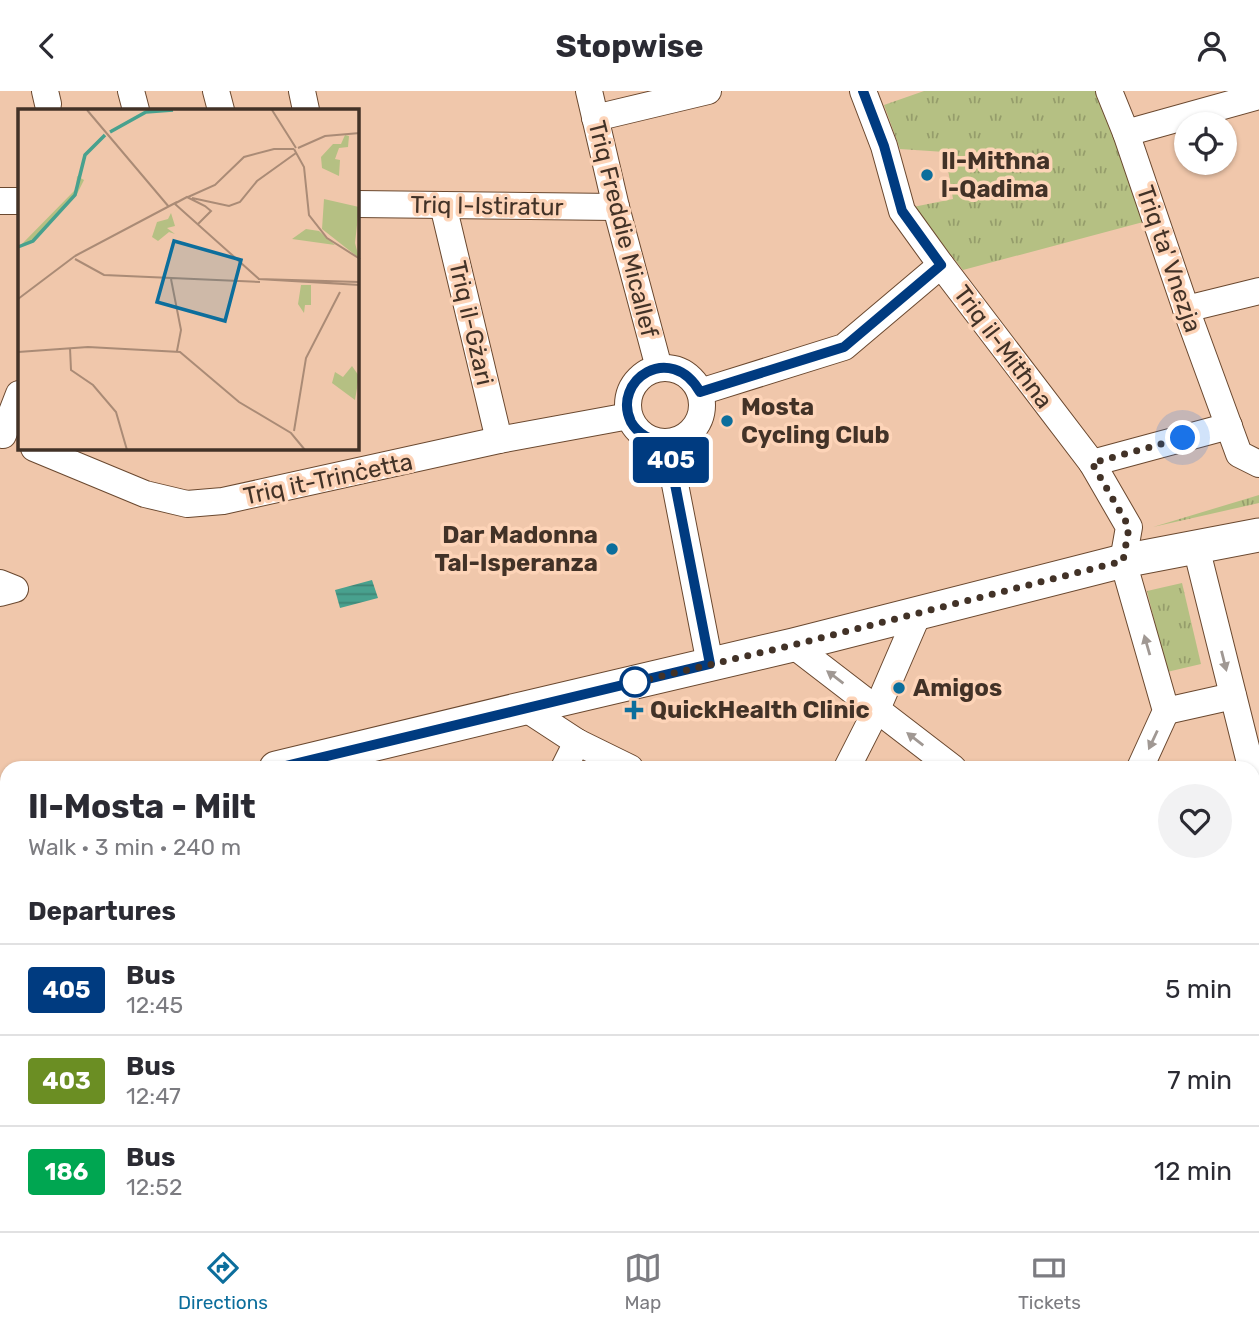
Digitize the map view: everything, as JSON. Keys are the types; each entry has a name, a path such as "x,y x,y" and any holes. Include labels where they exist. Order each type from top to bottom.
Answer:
{"main road":[{"path":"310,761 793,645 1123,561 1259,535"}],"street":[{"path":"131,91 136,109"},
{"path":"216,91 221,109"},
{"path":"302,91 306,109"},
{"name":"Triq Freddie Micallef","path":"589,91 616,207 659,368"},
{"path":"595,117 643,99 708,91"},
{"name":"Triq ta' Vnezja","path":"1110,91 1239,454 1259,464"},
{"name":"Triq il-Mitħna","path":"868,92 902,211 1092,463 1129,527 1123,561"},
{"path":"1126,133 1259,96"},
{"path":"0,201 18,201"},
{"name":"Triq l-Istiratur","path":"359,204 616,207"},
{"name":"Triq il-Gżari","path":"443,205 499,440"},
{"path":"700,392 844,347 941,265"},
{"path":"1186,309 1259,291"},
{"path":"659,368 684,372 694,381 703,403 697,425 689,434 667,443 643,436 634,427 627,403 630,390 637,380 647,372 659,368"},
{"path":"7,437 18,398"},
{"name":"Triq it-Trinċetta","path":"45,450 88,458 145,494 187,504 223,501 499,440 629,416"},
{"path":"1092,463 1229,426"},
{"path":"667,443 710,664"},
{"path":"1196,547 1249,761"},
{"path":"1123,561 1166,711 1143,761"},
{"path":"0,583 15,589 0,593"},
{"path":"851,761 918,614"},
{"path":"793,645 944,761"},
{"path":"1166,711 1233,696"},
{"path":"525,708 577,742 616,761"},
{"path":"568,761 577,742"}],"green space":[{"path":"924,91 1099,91 1147,221 963,270 913,207 953,199 945,152 900,149 884,105"},
{"path":"1259,495 1259,503 1153,527"},
{"path":"1182,583 1201,664 1167,672 1147,591"}],"water":[{"path":"372,580 378,598 340,608 335,590"}],"bus line":[{"name":"405","path":"306,761 710,664 667,443 643,436 634,427 627,403 630,390 647,372 659,368 684,372 694,381 700,392 844,347 941,265 902,211 884,146 863,91"}],"place":[{"name":"Il-Mitħna l-Qadima","path":"927,175"},
{"name":"Mosta Cycling Club","path":"727,421"},
{"name":"Dar Madonna Tal-Isperanza","path":"612,549"},
{"name":"Amigos","path":"899,688"},
{"name":"QuickHealth Clinic","path":"634,710"}],"route":[{"path":"635,682 624,685 943,608 1123,561 1129,527 1092,463 1183,438"}]}
